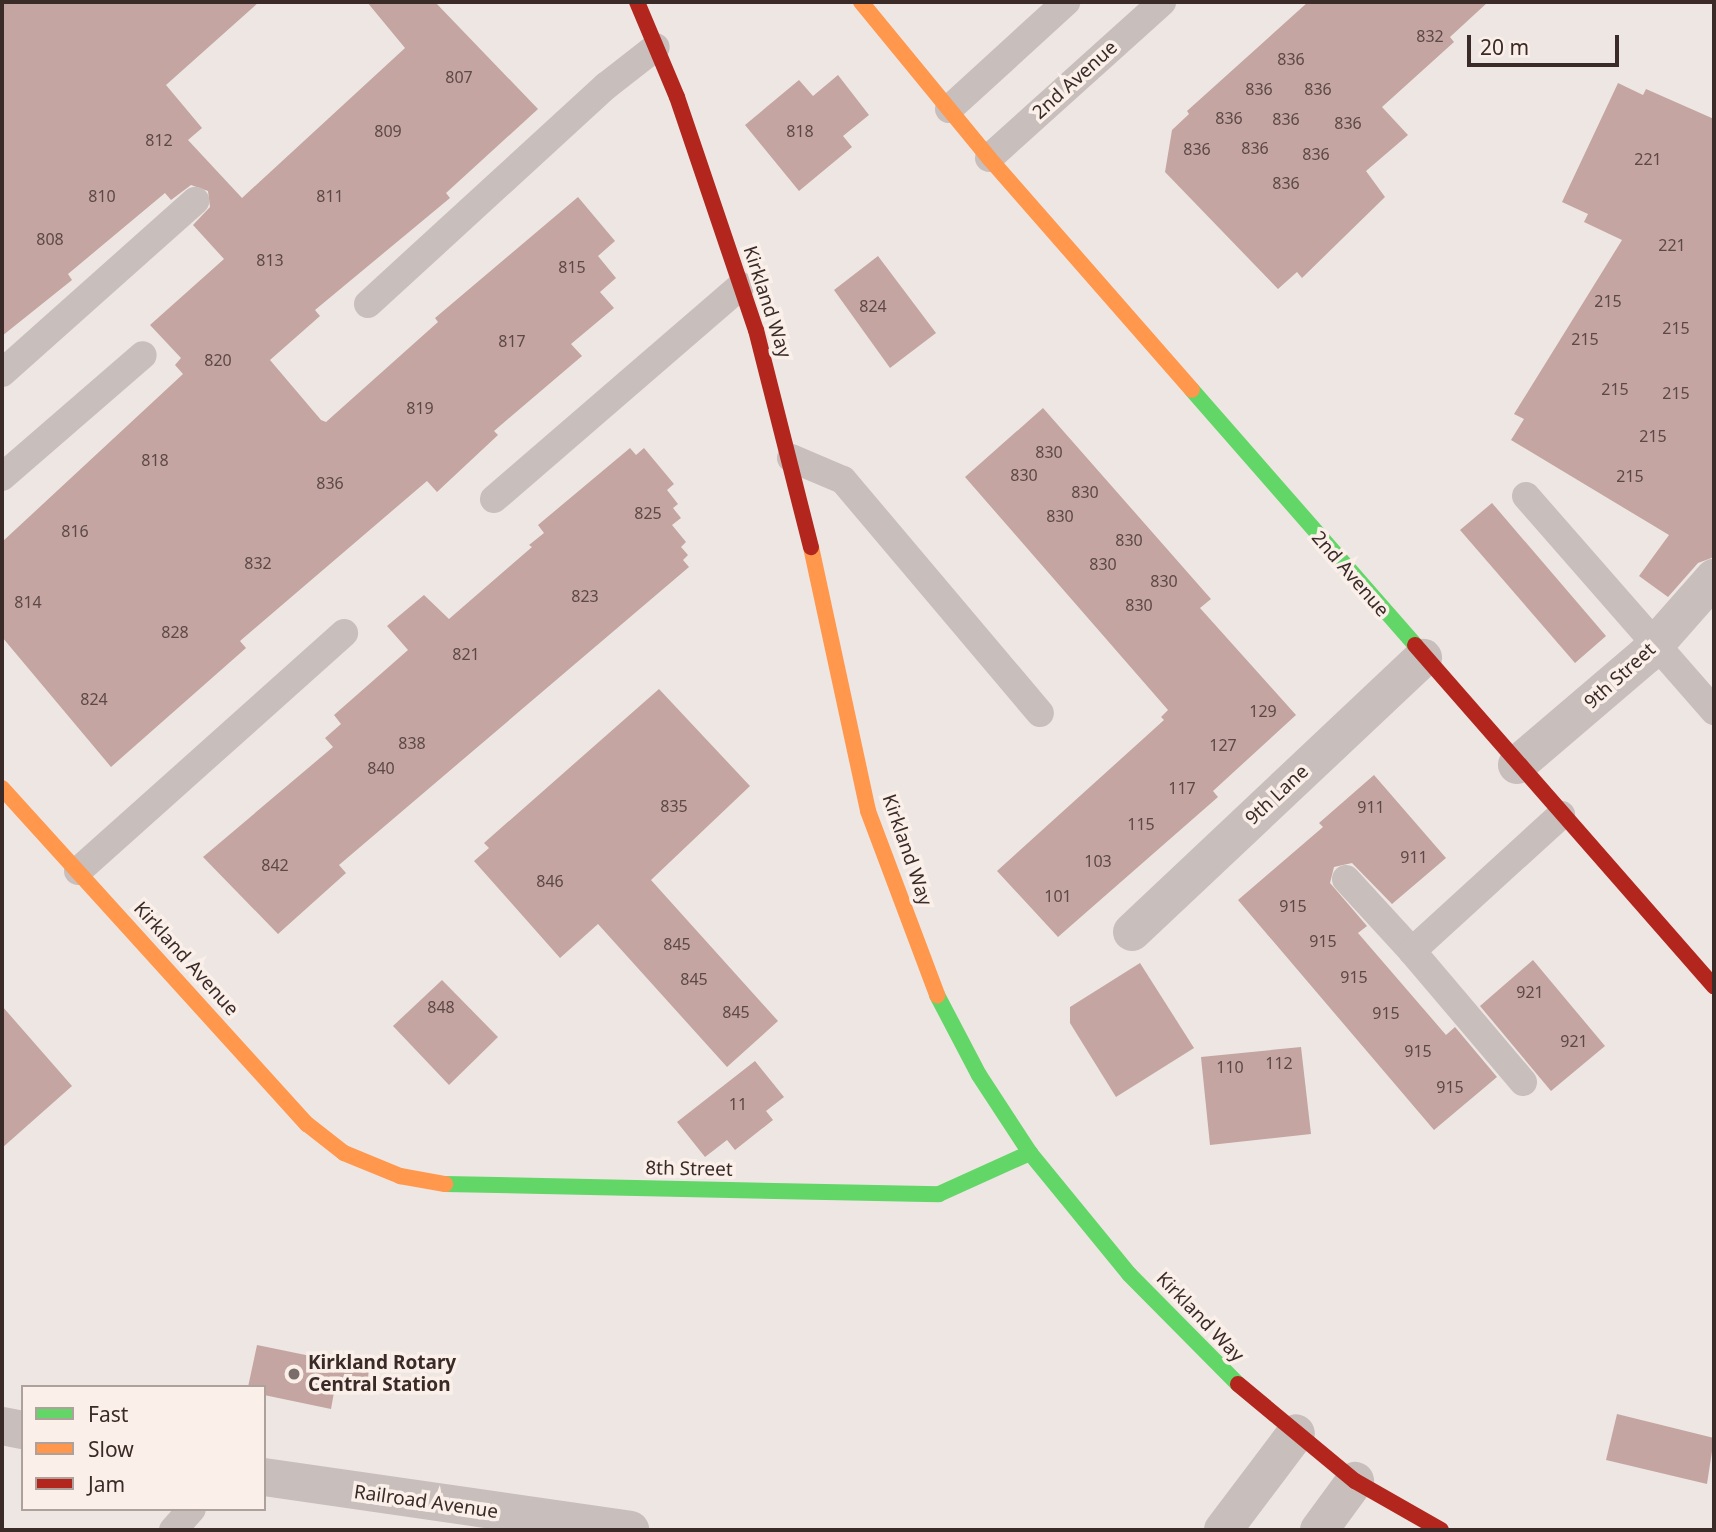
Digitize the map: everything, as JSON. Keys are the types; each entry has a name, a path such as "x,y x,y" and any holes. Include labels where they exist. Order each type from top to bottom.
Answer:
{"street":[{"name":"Kirkland Way","path":"637,2 656,47 741,286 791,458 868,811 936,992 979,1075 1030,1153 1129,1274 1235,1382 1355,1481 1441,1530"},
{"name":"2nd Avenue","path":"861,2 989,158 1423,658 1714,987"},
{"name":"9th Street","path":"1517,765 1658,642 1714,578"},
{"name":"9th Lane","path":"1132,932 1423,658"},
{"name":"Kirkland Avenue","path":"2,788 307,1124 344,1153"},
{"name":"8th Street","path":"344,1153 400,1176 454,1186 939,1194 1030,1153"},
{"path":"2,1426 21,1430"},
{"path":"1223,1530 1296,1433"},
{"name":"Railroad Avenue","path":"266,1477 630,1530"},
{"path":"1319,1530 1355,1481"}],"lane":[{"path":"949,109 1066,2"},
{"name":"2nd Avenue","path":"989,158 1162,2"},
{"path":"369,304 606,86 656,47"},
{"path":"2,373 195,201"},
{"path":"494,499 741,286"},
{"path":"2,477 143,355"},
{"path":"791,458 843,480 1040,713"},
{"path":"1526,496 1658,642 1714,711"},
{"path":"78,872 344,633"},
{"path":"1412,951 1561,815"},
{"path":"1346,879 1412,951 1523,1082"},
{"path":"173,1530 190,1511"}],"building":[{"path":"2,2 259,2 166,85 202,128 188,140 242,198 405,48 367,2 435,2 538,109 446,193 450,198 315,310 320,316 270,360 321,420 326,422 438,322 435,318 578,197 615,241 598,256 616,278 600,292 614,308 571,344 582,356 494,431 498,435 437,492 427,481 240,641 246,648 111,767 2,637 2,542 183,374 175,365 181,358 150,325 224,259 193,225 210,207 208,191 191,185 171,200 165,193 68,274 72,280 2,336"},
{"path":"1308,2 1488,2 1450,37 1454,42 1382,107 1408,135 1366,171 1385,197 1302,278 1297,272 1278,289 1165,172 1172,130 1189,114 1187,111"},
{"path":"838,75 869,115 843,136 852,147 799,191 745,125 799,80 813,96"},
{"path":"1618,83 1643,95 1646,89 1714,119 1714,557 1698,563 1668,597 1639,576 1669,535 1511,440 1524,419 1514,414 1622,240 1584,222 1588,214 1562,202"},
{"path":"878,256 936,333 890,368 834,290"},
{"path":"1043,408 1211,599 1200,608 1296,715 1213,791 1218,797 1058,937 997,871 1164,720 1161,717 1168,710 965,477"},
{"path":"630,448 636,455 644,448 674,484 667,490 678,504 673,508 681,518 672,525 686,542 681,547 688,555 683,560 689,567 339,865 346,873 278,934 203,857 333,747 325,738 341,724 334,715 408,650 387,626 424,595 449,619 532,547 529,545 544,533 538,525"},
{"path":"1492,503 1606,636 1575,663 1460,530"},
{"path":"659,689 750,786 651,880 778,1021 727,1067 598,924 560,958 474,861 489,848 484,843"},
{"path":"1374,775 1446,858 1392,904 1352,863 1334,867 1330,883 1367,926 1358,933 1446,1035 1455,1027 1497,1077 1434,1130 1238,900 1323,827 1319,823"},
{"path":"1533,960 1605,1046 1551,1091 1480,1006"},
{"path":"1140,963 1194,1048 1116,1097 1070,1023 1070,1007"},
{"path":"442,980 498,1037 449,1085 393,1026"},
{"path":"2,1006 72,1086 2,1148"},
{"path":"1301,1047 1311,1134 1210,1145 1201,1057"},
{"path":"755,1061 784,1097 766,1111 773,1120 735,1150 727,1140 705,1157 677,1122"},
{"name":"Kirkland Rotary Central Station","path":"257,1345 369,1368 367,1387 335,1387 331,1409 266,1395 266,1385 248,1385"},
{"path":"1617,1414 1714,1438 1707,1484 1606,1460"}],"traffic: fast":[{"path":"1192,390 1415,645"},
{"path":"937,995 979,1075 1030,1153 1129,1274 1238,1384"},
{"path":"445,1184 939,1194 1030,1153"}],"traffic: slow":[{"path":"861,2 989,158 1192,390"},
{"path":"811,547 868,811 937,995"},
{"path":"2,788 307,1124 344,1153 400,1176 445,1184"}],"traffic: jam":[{"path":"637,2 677,97 756,330 811,547"},
{"path":"1415,645 1714,987"},
{"path":"1238,1384 1355,1481 1441,1530"}],"place":[{"name":"Kirkland Rotary Central Station","path":"294,1374"}]}
